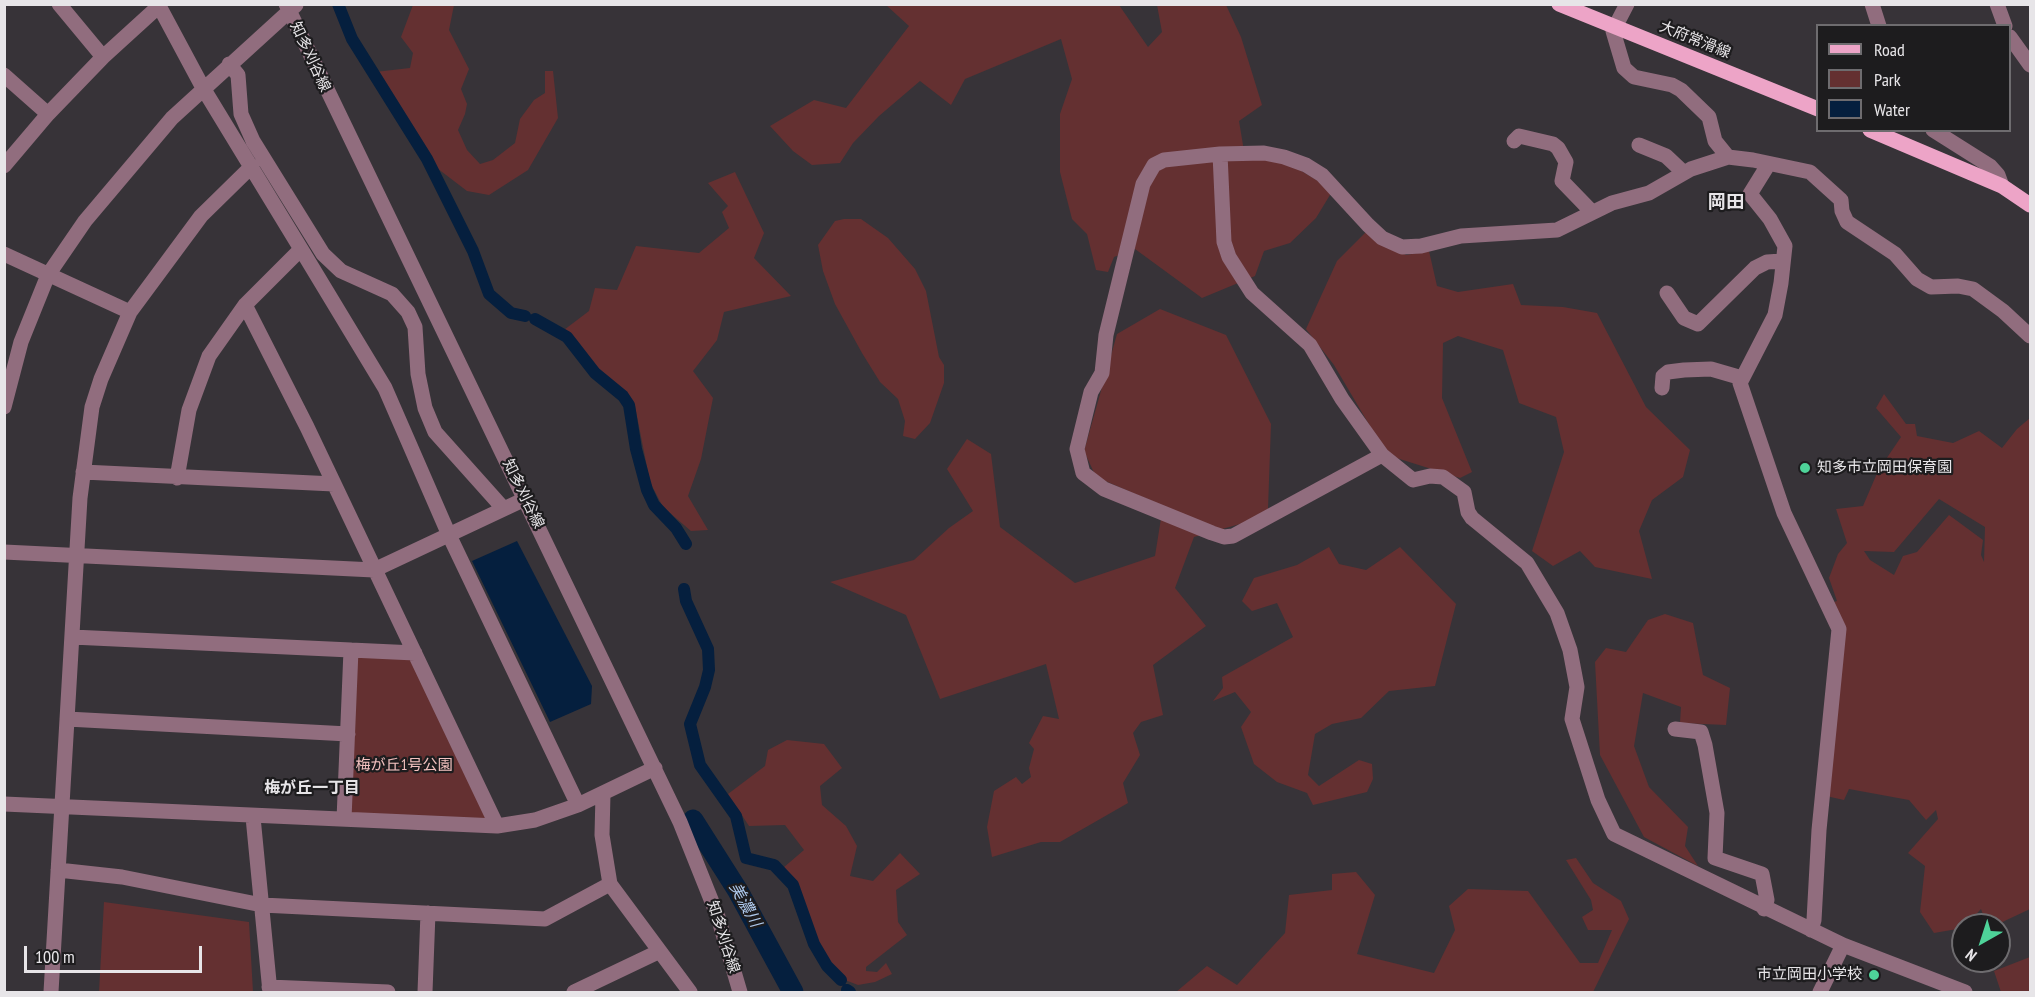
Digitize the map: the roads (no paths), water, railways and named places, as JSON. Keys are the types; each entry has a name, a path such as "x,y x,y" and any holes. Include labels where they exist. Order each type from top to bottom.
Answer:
{"main road":[{"name":"大府常滑線","path":"1559,4 1816,108"},
{"path":"1875,132 2002,186 2031,205"}],"street":[{"path":"59,4 103,57"},
{"path":"1627,4 1613,31 1620,61 1628,74 1672,85 1681,90 1709,117 1715,141 1728,157"},
{"path":"1872,4 1877,24"},
{"path":"1997,4 2004,24"},
{"path":"4,166 48,114 158,5 203,88 385,388 449,535 578,805"},
{"path":"4,406 21,342 48,275 85,221 139,154 203,88 290,7"},
{"name":"知多刈谷線","path":"290,7 437,318 655,768 698,864 718,917 740,993"},
{"path":"2011,39 2031,65"},
{"path":"229,64 238,75 241,114 253,141 323,254 341,271 399,299 408,312 415,327 418,374 425,408 435,432 503,508"},
{"path":"4,75 48,114"},
{"path":"1936,132 1990,166 1998,175 2002,186"},
{"path":"1514,141 1519,136 1553,144 1558,148 1566,162 1562,182 1592,212"},
{"path":"1639,145 1666,156 1683,172"},
{"path":"1382,455 1233,536 1212,532 1104,489 1083,473 1077,449 1091,393 1102,373 1106,335 1143,184 1154,165 1164,160 1220,154 1264,153 1306,165 1322,175 1382,238 1402,247 1421,246 1461,236 1557,230 1612,203 1649,193 1683,172 1728,157 1810,172 1841,200 1842,211 1847,222 1895,254 1917,279 1931,287 1958,285 1973,289 2031,336"},
{"path":"1220,154 1224,242 1229,257 1252,293 1310,345 1319,356 1342,399 1382,455 1413,480 1430,476 1443,477 1466,494 1468,512 1472,519 1527,563 1557,613 1569,650 1577,687 1572,719 1598,800 1614,834 1764,909 1843,945 1965,993"},
{"path":"1768,165 1750,194 1770,219 1785,246 1775,315 1742,378 1741,387 1784,513 1839,629 1819,831 1815,920 1810,930"},
{"path":"51,993 77,556 83,472 92,408 101,379 130,312 201,216 252,166"},
{"path":"177,478 189,410 209,356 245,305 301,249"},
{"path":"4,254 130,312"},
{"path":"1667,294 1684,318 1698,324 1755,268 1767,261 1782,261"},
{"path":"245,305 334,484 497,826"},
{"path":"415,327 437,318"},
{"path":"1662,388 1663,376 1668,372 1684,370 1711,369 1742,378"},
{"path":"83,472 334,484"},
{"path":"4,552 374,570 525,499"},
{"path":"72,637 415,653"},
{"path":"344,819 351,650"},
{"path":"67,719 348,734"},
{"path":"1675,729 1701,732 1717,813 1715,858 1762,874 1767,900 1764,909"},
{"path":"4,804 253,817 497,826 535,820 578,805 655,768"},
{"path":"603,794 602,835 610,884 690,993"},
{"path":"253,817 269,990 388,993"},
{"path":"58,870 122,877 262,905 544,919 610,884"},
{"path":"425,993 428,913"},
{"path":"1821,993 1843,945"},
{"path":"573,993 658,952"}],"water":[{"path":"517,541 592,686 591,704 550,722 472,561"}],"waterway":[{"path":"338,4 352,39 427,159 473,251 489,294 511,313 525,316"},
{"path":"535,319 567,337 595,373 623,396 629,405 636,449 647,490 654,505 676,528 686,544"},
{"path":"684,589 686,601 708,649 709,670 705,687 690,724 700,765 736,816 746,858 774,865 793,885 814,944 827,966 841,980"},
{"name":"美濃川","path":"693,820 738,891 793,992"}],"place":[{"name":"知多市立岡田保育園","path":"1805,468"},
{"name":"市立岡田小学校","path":"1874,975"}],"district":[{"name":"岡田","path":"1726,203"},
{"name":"梅が丘一丁目","path":"312,788"}],"park label":[{"name":"梅が丘1号公園","path":"404,766"}]}
